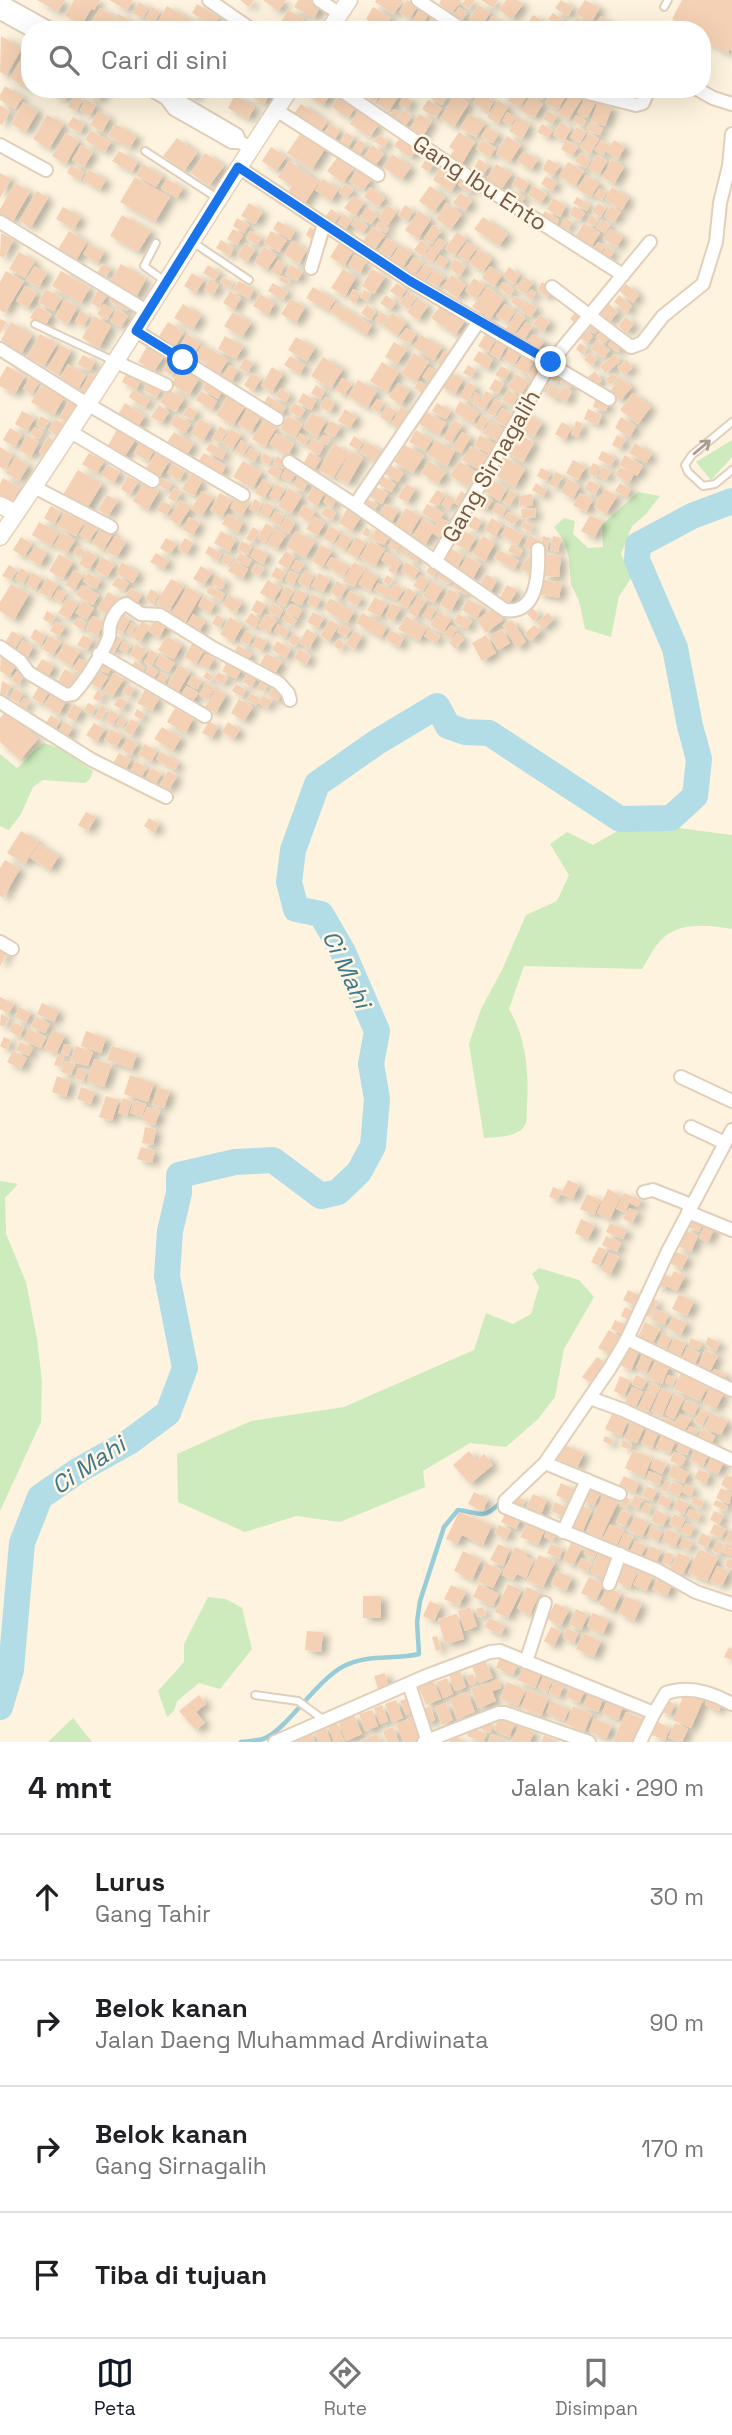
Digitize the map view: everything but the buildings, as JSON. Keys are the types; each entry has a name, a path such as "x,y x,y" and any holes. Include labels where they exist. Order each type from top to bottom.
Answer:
{"main road":[{"path":"336,21 349,0"},
{"path":"0,537 89,405 121,364 136,331 238,167 245,145 284,98"},
{"path":"0,505 16,513"}],"street":[{"path":"209,0 239,21"},
{"path":"319,0 340,14"},
{"path":"418,0 450,21"},
{"path":"0,1 36,21"},
{"path":"0,13 21,25"},
{"path":"711,97 732,104"},
{"path":"168,98 179,101 214,121 237,135 245,145"},
{"name":"Gang Ibu Ento","path":"352,98 455,168 624,275"},
{"path":"608,98 636,105 643,103 645,98"},
{"path":"276,110 377,175"},
{"path":"552,286 631,347 636,347 663,316 703,284 716,242 732,134"},
{"path":"0,145 46,170"},
{"name":"Gang Sirnagalih","path":"238,167 410,281 551,362 435,562"},
{"path":"0,222 148,312"},
{"path":"311,268 324,225"},
{"path":"610,398 551,362 650,242"},
{"path":"355,505 479,321"},
{"path":"136,331 277,419"},
{"path":"0,349 89,405 243,495"},
{"path":"121,364 166,385"},
{"path":"71,432 153,481"},
{"path":"289,462 505,610 519,610 529,603 536,585 538,549"},
{"path":"34,487 111,527"},
{"path":"0,648 20,661 29,673 66,695 75,693 110,636 111,622 121,605 126,604 141,614 160,615 213,648 279,683 288,692 290,700"},
{"path":"99,654 205,716"},
{"path":"0,702 92,760 166,797"},
{"path":"681,1077 732,1101"},
{"path":"691,1127 725,1143"},
{"path":"732,1130 690,1208 627,1339 545,1463 505,1501 505,1507 657,1570 696,1592 732,1604"},
{"path":"644,1192 653,1190 732,1230"},
{"path":"627,1339 732,1390"},
{"path":"590,1398 623,1410 732,1460"},
{"path":"545,1463 620,1494"},
{"path":"563,1532 587,1480"},
{"path":"609,1584 620,1554"},
{"path":"526,1662 545,1603"},
{"path":"275,1742 409,1684 490,1652 500,1651 654,1713"},
{"path":"409,1684 427,1741 498,1713 505,1713 589,1742"},
{"path":"640,1742 666,1693 684,1688 709,1693 732,1704"}],"lane":[{"path":"664,7 668,0"},
{"path":"145,151 219,200"},
{"path":"192,242 249,280"},
{"path":"156,243 144,267 167,282"},
{"path":"35,324 121,364"},
{"path":"732,422 692,455 685,465 688,472 703,486 715,484 732,470"},
{"path":"255,1695 298,1701 324,1720"}],"green space":[{"path":"732,440 732,457 711,480 696,462"},
{"path":"638,492 660,496 632,526 621,554 632,577 619,596 611,637 585,629 579,601 571,584 569,558 564,541 554,527 564,518 575,521 573,534 588,548 603,547 602,525"},
{"path":"44,743 62,749 93,771 90,779 85,783 43,780 33,787 21,814 9,830 0,826 0,754 17,768"},
{"path":"633,822 732,835 732,929 695,926 676,930 658,943 642,969 524,966 509,1009 519,1031 525,1055 526,1121 521,1130 513,1134 484,1138 469,1044 481,1009 502,970 526,915 557,901 569,875 550,844 567,832 593,845"},
{"path":"0,1181 18,1184 5,1198 6,1234 26,1282 42,1381 41,1422 0,1511"},
{"path":"539,1268 579,1280 594,1297 564,1349 555,1397 538,1419 506,1447 470,1443 423,1471 425,1487 340,1522 296,1516 245,1532 178,1502 177,1454 251,1421 344,1407 474,1350 486,1313 513,1324 531,1314 539,1287 532,1274"},
{"path":"208,1597 226,1599 242,1608 252,1649 220,1689 199,1683 177,1701 174,1711 167,1717 158,1691 184,1662 184,1644"},
{"path":"73,1718 92,1742 48,1742"}],"waterway":[{"name":"Ci Mahi","path":"0,1707 11,1670 22,1543 40,1497 79,1470 129,1442 168,1413 185,1368 167,1276 170,1231 179,1193 179,1175 235,1162 273,1160 321,1196 338,1192 359,1172 373,1146 377,1099 371,1064 377,1031 343,952 321,914 296,909 289,882 293,850 317,784 377,742 437,706 448,726 465,732 489,733 620,819 671,818 695,796 699,759 675,648 637,560 638,545 692,516 732,501"},
{"path":"241,1742 263,1739 272,1734 322,1683 344,1666 362,1660 419,1654 417,1622 420,1601 444,1527 458,1510 482,1514 502,1501"}],"route":[{"path":"183,360 136,331 238,167 410,281 551,362"}]}
